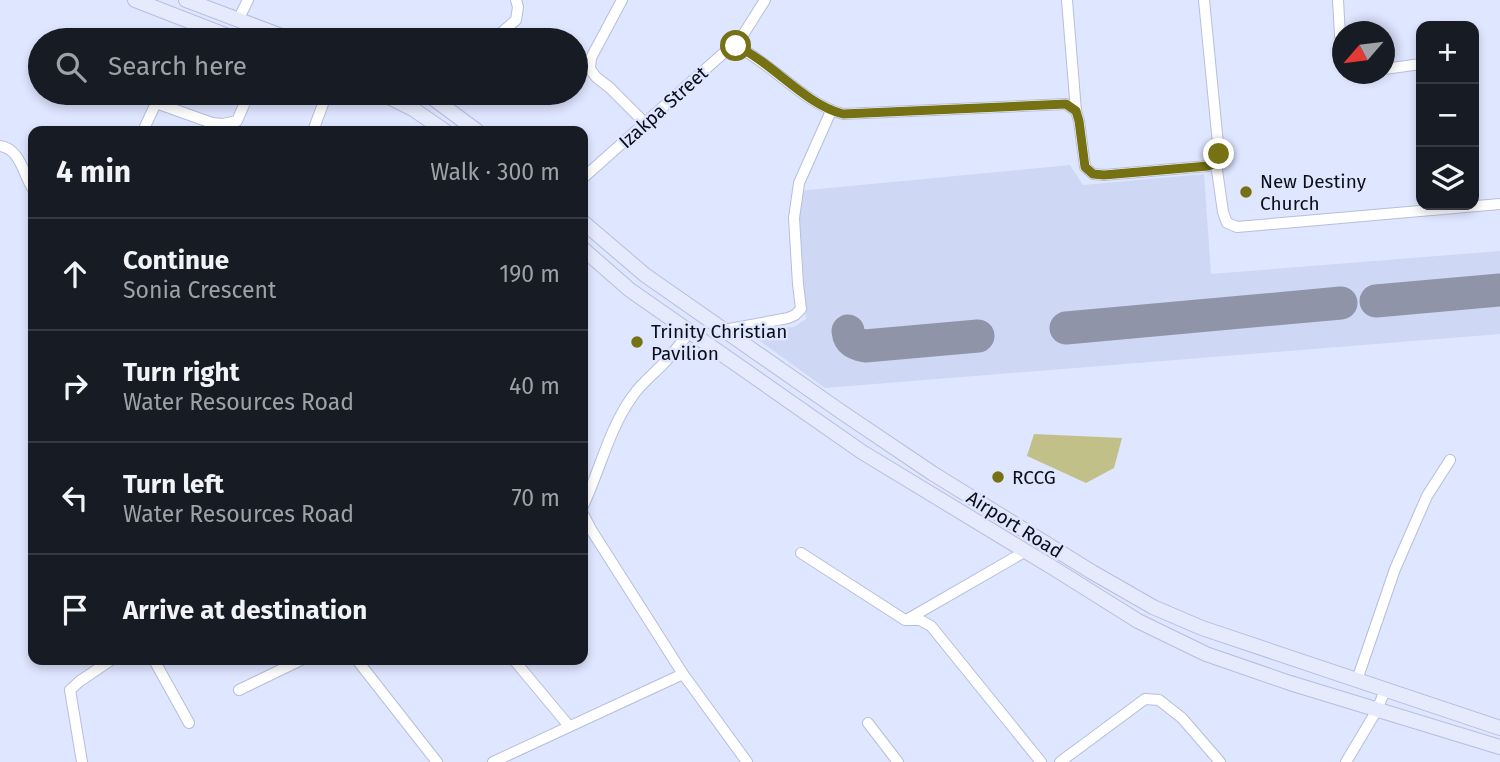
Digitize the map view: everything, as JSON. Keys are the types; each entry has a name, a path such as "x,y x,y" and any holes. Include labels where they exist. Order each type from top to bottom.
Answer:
{"main road":[{"path":"135,0 207,28"},
{"path":"186,0 260,28"},
{"path":"405,105 438,126"},
{"path":"451,105 472,126"},
{"name":"Airport Road","path":"588,226 645,275 932,473 1153,607 1202,628 1500,728"},
{"name":"Airport Road","path":"588,253 630,290 862,452 1138,621 1206,654 1290,683 1500,747"},
{"path":"923,489 932,473"}],"street":[{"path":"238,20 248,0"},
{"path":"507,28 516,20 516,0"},
{"path":"622,0 592,58 590,69 645,123"},
{"name":"Izakpa Street","path":"588,174 727,50 736,46 765,0"},
{"path":"1067,0 1076,111 1085,167 1093,174 1104,175 1208,166 1216,163"},
{"path":"1204,0 1219,154 1216,163 1227,223 1237,227 1500,204"},
{"path":"1338,0 1339,21"},
{"path":"736,46 831,111 843,114 1066,104 1076,111"},
{"path":"1395,68 1416,65"},
{"path":"145,126 155,105"},
{"path":"162,105 212,123 237,126 245,105"},
{"path":"315,126 323,105"},
{"path":"724,330 788,318 801,309 794,218 799,183 831,111"},
{"path":"0,146 8,147 19,159 28,178"},
{"path":"588,496 601,458 632,395 690,332"},
{"path":"1357,680 1395,569 1427,496 1450,460"},
{"path":"588,523 683,674 747,762"},
{"path":"905,620 1026,551"},
{"path":"802,553 905,620 920,620 931,626 1041,762"},
{"path":"82,762 70,690 104,665"},
{"path":"157,665 189,723"},
{"path":"239,690 290,665"},
{"path":"361,665 437,762"},
{"path":"518,665 569,726"},
{"path":"493,762 683,674"},
{"path":"1346,762 1377,710 1385,690"},
{"path":"1060,762 1145,699 1159,700 1182,718 1218,761"},
{"path":"868,723 898,762"}],"shaded area":[{"path":"1070,165 1083,185 1204,174 1211,274 1500,251 1500,334 825,388 746,331 794,327 806,319 798,191"},
{"path":"1034,434 1122,438 1114,468 1086,483 1027,456"}],"taxiway":[{"path":"1376,301 1500,290"},
{"path":"1066,328 1341,303"},
{"path":"848,331 854,342 865,346 978,336"}],"place":[{"name":"New Destiny Church","path":"1246,192"},
{"name":"Trinity Christian Pavilion","path":"637,342"},
{"name":"RCCG","path":"998,477"}],"route":[{"path":"736,46 831,111 843,114 1066,104 1076,111 1085,167 1093,174 1208,166 1216,163 1219,154"}]}
